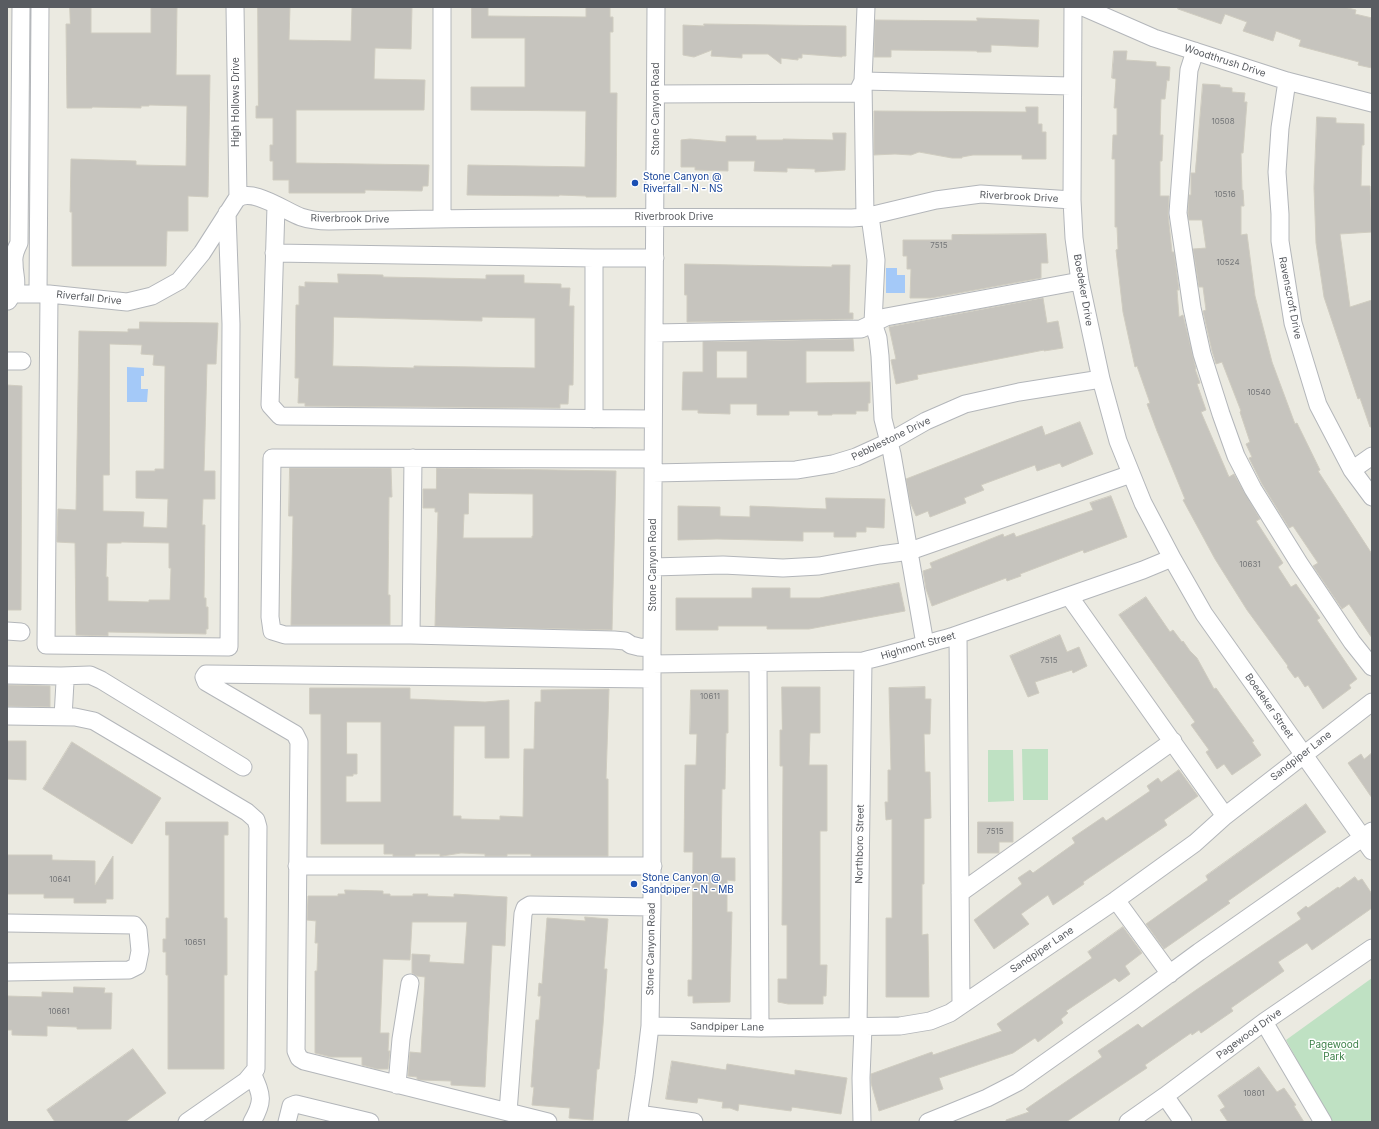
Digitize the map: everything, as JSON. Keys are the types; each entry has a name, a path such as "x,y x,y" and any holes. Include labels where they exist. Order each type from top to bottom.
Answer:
{"street":[{"path":"9,296 17,283 11,253 19,243 21,7"},
{"path":"40,7 44,294 46,645 229,647 231,324 228,213 238,198 243,196 262,198 276,206 270,406 280,416 653,419"},
{"name":"High Hollows Drive","path":"235,7 238,198"},
{"path":"442,7 442,218"},
{"name":"Stone Canyon Road","path":"637,1118 650,1026 653,866 652,664 656,217 656,7"},
{"path":"866,7 863,81 868,216 876,260 873,323 878,338 880,356 883,419 889,442 910,551 925,644"},
{"name":"Boedeker Drive","path":"1073,7 1071,86 1072,200 1074,238 1080,280 1101,379 1118,441 1143,503 1172,558"},
{"name":"Woodthrush Drive","path":"1083,7 1154,38 1287,81 1372,103"},
{"path":"1195,51 1189,70 1178,213 1192,308 1202,354 1223,421 1236,456 1253,489 1299,563 1352,642 1372,667"},
{"path":"656,94 857,93 863,81"},
{"path":"863,81 1071,86"},
{"name":"Ravenscroft Drive","path":"1287,81 1280,128 1277,172 1280,241 1293,323 1318,405 1352,470 1372,497"},
{"name":"Riverbrook Drive","path":"276,206 302,218 324,221 442,218 868,216 936,200 981,194 1072,200"},
{"name":"Riverfall Drive","path":"9,296 44,294 127,302 152,296 180,281 202,253 228,213"},
{"path":"274,253 655,258"},
{"path":"594,258 594,419"},
{"path":"654,333 861,329 886,317 1080,280"},
{"name":"Pebblestone Drive","path":"411,635 285,635 272,631 270,617 272,458 413,458 796,470 833,464 856,457 889,442 926,421 965,404 1019,392 1101,379"},
{"path":"1352,470 1372,456"},
{"path":"413,458 411,635 625,641 638,648 652,664"},
{"path":"653,567 723,565 783,568 819,566 910,551 1131,474"},
{"name":"Highmont Street","path":"652,664 863,661 958,635 1172,558"},
{"name":"Boedeker Street","path":"1172,558 1204,614 1303,755 1369,840"},
{"path":"1069,596 1225,816"},
{"path":"958,635 961,1005"},
{"name":"Northboro Street","path":"862,1122 860,1027 863,661"},
{"path":"758,663 760,1028"},
{"path":"548,1122 304,1061 299,1058 296,1051 297,737 296,734 206,682 204,677 206,674 652,664"},
{"path":"7,675 90,675 100,679 243,767"},
{"path":"61,676 65,682 63,717"},
{"name":"Sandpiper Lane","path":"650,1026 760,1028 900,1026 930,1021 950,1013 1116,900 1195,843 1225,816 1372,702"},
{"path":"7,716 75,717 94,721 247,812 256,820 258,827 256,1069 246,1081 187,1122"},
{"path":"960,893 1173,741"},
{"path":"928,1122 987,1098 1018,1082 1170,974 1369,840"},
{"path":"297,866 653,866"},
{"path":"1116,900 1170,974"},
{"path":"508,1112 523,914 525,908 530,905 652,907"},
{"path":"7,923 134,925 138,930 140,951 137,966 129,970 7,972"},
{"name":"Pagewood Drive","path":"1128,1122 1264,1022 1372,948"},
{"path":"397,1084 401,1039 410,983"},
{"path":"1264,1022 1323,1122"},
{"path":"252,1075 261,1094 259,1110 252,1122"},
{"path":"1165,1096 1183,1122"},
{"path":"287,1122 291,1106 296,1104 370,1122"},
{"path":"637,1118 694,1122"}],"green space":[{"path":"1022,749 1048,749 1048,800 1023,800"},
{"path":"988,750 1013,750 1014,801 988,802"},
{"name":"Pagewood Park","path":"1372,978 1372,1122 1331,1122 1286,1040"}],"water":[{"path":"886,268 897,268 897,275 905,275 905,293 886,293"},
{"path":"127,367 144,368 144,376 141,376 141,389 148,389 147,402 127,402"}],"building":[{"path":"70,7 91,7 91,33 151,33 151,7 177,7 176,75 210,75 208,197 188,196 188,231 167,231 166,266 72,266 72,212 70,212 71,159 136,161 136,165 186,166 187,106 149,105 141,106 141,108 67,108 66,24 70,24"},
{"path":"258,7 290,7 289,40 351,41 352,7 412,7 411,49 375,48 374,79 425,80 424,110 296,110 296,163 429,165 428,186 423,186 422,191 365,190 365,193 289,193 289,180 273,180 273,161 270,161 270,145 273,145 273,118 256,118 256,106 258,106"},
{"path":"472,7 488,7 488,16 586,17 586,7 610,7 610,17 613,17 613,32 610,32 610,93 617,93 616,197 559,195 467,195 468,165 585,167 586,111 471,110 471,87 525,87 525,38 472,38"},
{"path":"1179,7 1344,7 1356,10 1355,14 1372,18 1372,68 1358,65 1359,62 1299,46 1301,40 1276,31 1273,41 1243,31 1247,22 1225,14 1221,24 1178,9"},
{"path":"977,18 1039,20 1038,47 991,45 991,52 891,50 891,57 874,57 875,20 977,21"},
{"path":"704,24 846,26 846,56 802,54 802,58 798,58 798,60 781,58 781,64 768,54 742,54 742,58 711,56 712,50 694,57 683,55 683,25 704,26"},
{"path":"1114,51 1127,51 1126,60 1156,62 1156,66 1170,67 1165,99 1161,99 1160,135 1163,135 1162,161 1160,161 1160,196 1169,196 1168,214 1172,252 1174,252 1179,290 1177,290 1179,317 1183,315 1195,369 1200,383 1197,384 1206,410 1201,412 1229,477 1234,474 1260,519 1256,521 1283,563 1278,567 1291,587 1296,584 1320,618 1317,620 1357,679 1349,685 1351,688 1323,709 1308,685 1305,687 1298,676 1295,678 1287,667 1288,666 1247,610 1215,559 1183,500 1185,499 1147,404 1150,403 1137,366 1135,367 1123,312 1116,250 1118,249 1117,227 1115,227 1115,159 1112,159 1113,135 1117,135 1117,108 1114,108 1116,79 1112,78"},
{"path":"1203,84 1220,85 1220,87 1232,88 1232,92 1245,93 1244,102 1247,102 1243,153 1241,153 1244,206 1241,206 1241,235 1247,234 1255,296 1272,362 1295,424 1297,423 1320,470 1318,471 1372,554 1372,638 1349,604 1342,609 1313,566 1318,563 1293,526 1289,528 1262,484 1249,458 1252,457 1246,444 1250,442 1240,412 1241,411 1222,362 1216,364 1212,351 1203,311 1206,310 1203,287 1199,287 1193,249 1206,248 1202,220 1189,220 1188,213 1189,195 1191,195 1191,173 1195,173"},
{"path":"1026,107 1038,107 1038,124 1042,124 1042,132 1046,132 1046,159 1022,159 1022,155 973,155 962,158 952,158 919,152 911,155 874,155 874,111 1026,112"},
{"path":"1317,117 1336,118 1336,123 1364,124 1361,186 1370,186 1372,232 1340,234 1350,307 1372,300 1372,427 1370,427 1360,398 1358,399 1324,297 1316,243 1314,188"},
{"path":"833,133 846,133 845,170 815,172 815,169 787,168 787,172 754,171 755,161 728,161 728,171 695,170 695,167 681,167 681,140 690,139 726,142 726,136 756,136 756,140 833,140"},
{"path":"1046,234 1048,263 1041,263 1041,278 931,298 910,298 911,269 907,269 907,256 903,256 903,240 952,240 952,235"},
{"path":"685,264 832,267 832,265 850,265 849,313 853,313 853,319 687,322"},
{"path":"338,274 383,275 383,277 486,279 486,275 524,275 524,283 561,284 561,288 570,288 569,306 574,306 573,385 569,385 568,404 560,404 560,408 305,406 305,403 298,403 299,378 295,378 296,305 299,305 299,286 305,287 305,282 338,283","holes":["334,317 482,321 482,317 535,318 535,368 333,366"]},
{"path":"1043,298 1047,323 1058,321 1063,348 1044,350 917,375 918,379 896,384 891,360 896,359 889,327"},
{"path":"140,322 218,323 216,364 207,364 204,471 215,471 215,499 203,499 202,525 205,525 204,598 206,598 206,607 208,607 208,629 206,629 206,634 108,632 108,636 76,635 75,543 57,542 57,538 58,509 76,510 79,331 128,332 128,329 139,329","holes":["110,344 142,345 141,354 154,355 153,365 165,366 164,469 155,469 155,471 136,471 136,498 168,499 167,528 143,527 144,512 103,511 103,475 109,475","107,543 169,543 169,568 171,568 170,600 149,600 149,602 108,601 108,577 106,577"]},
{"path":"853,339 854,351 806,351 806,383 870,382 870,403 868,403 868,411 856,411 856,414 818,415 818,411 789,411 789,415 757,415 757,404 730,404 730,414 698,413 698,410 682,410 683,372 703,372 703,342","holes":["717,351 747,351 747,378 717,378"]},
{"path":"7,385 22,386 21,610 7,610"},
{"path":"1080,422 1093,454 1062,467 1060,463 1037,471 1035,465 981,485 984,490 964,498 966,503 930,517 928,511 916,516 910,502 906,479 1042,426 1045,435"},
{"path":"290,468 391,468 392,497 389,497 388,595 390,595 390,625 291,625 293,516 289,516"},
{"path":"437,468 616,471 612,630 435,626 438,512 435,512 435,508 423,508 423,489 436,489","holes":["469,493 533,494 532,538 463,538 464,514 468,514"]},
{"path":"1111,496 1127,537 1084,553 1083,550 1020,574 1021,576 1007,581 1006,578 932,606 926,589 923,571 932,568 930,563 1003,534 1004,537 1014,533 1016,537 1093,510 1090,503"},
{"path":"826,498 885,499 884,528 866,527 866,532 856,532 856,537 834,537 834,532 803,532 803,541 717,539 678,540 678,506 720,507 720,516 750,517 750,506 826,509"},
{"path":"899,583 905,611 809,629 767,629 767,626 718,626 718,630 676,630 676,598 752,598 752,588 790,588 790,598 819,598"},
{"path":"1146,597 1170,632 1173,630 1197,658 1214,689 1216,688 1254,741 1252,742 1261,755 1232,775 1224,764 1217,769 1206,752 1209,750 1191,725 1195,722 1119,615"},
{"path":"1060,635 1067,652 1079,647 1087,666 1073,673 1072,670 1035,682 1039,693 1028,697 1010,656"},
{"path":"7,685 50,686 50,707 7,706"},
{"path":"782,687 820,687 820,733 810,733 809,765 827,765 827,831 820,831 820,965 827,965 826,996 823,996 823,1004 788,1004 778,1002 778,979 787,979 787,925 782,925 783,766 780,766 780,730 782,730"},
{"path":"925,687 925,699 931,699 930,734 924,734 925,772 930,772 931,818 924,819 922,935 928,934 929,997 886,997 886,918 892,918 892,819 886,820 885,802 888,802 888,770 891,770 889,688"},
{"path":"310,688 410,688 410,699 485,702 509,700 509,758 485,758 485,726 454,726 453,816 461,816 461,819 500,820 500,816 523,817 524,749 534,749 535,702 541,702 541,690 609,689 606,779 608,779 608,856 531,856 531,854 507,854 507,856 485,856 485,854 461,853 442,856 440,856 440,854 415,854 415,856 393,856 393,854 384,854 384,844 321,844 321,714 310,714","holes":["347,722 381,722 381,802 346,802 346,776 353,776 353,774 357,774 357,754 347,754"]},
{"path":"691,690 728,690 728,733 726,733 725,789 722,789 721,858 735,858 735,881 727,880 727,912 732,912 730,1002 693,1003 693,996 688,996 688,980 692,980 693,852 684,852 685,765 696,765 697,734 690,734"},
{"path":"7,741 26,741 26,780 7,779"},
{"path":"72,742 161,798 132,844 43,789"},
{"path":"1372,753 1372,798 1348,763 1361,754 1364,759"},
{"path":"1179,770 1198,796 1164,820 1167,825 1083,882 1084,884 1053,905 1048,895 1021,914 1029,924 994,949 974,920 1022,884 1018,878 1030,870 1033,873 1075,843 1072,838 1103,817 1106,821 1150,791 1147,786 1158,778 1161,782"},
{"path":"1306,804 1326,832 1228,901 1230,903 1164,949 1146,924 1208,880 1206,876"},
{"path":"166,822 228,822 228,835 224,835 224,918 227,918 227,975 224,975 224,1069 168,1069 168,975 166,975 166,952 163,952 163,939 166,939 166,918 169,918 169,835 166,835"},
{"path":"978,822 1013,822 1013,842 999,842 999,853 978,853"},
{"path":"7,855 52,855 52,860 95,861 95,885 113,856 113,899 106,899 106,903 74,903 74,898 44,898 44,894 7,894"},
{"path":"1355,877 1358,881 1362,879 1372,894 1372,908 1312,950 1307,943 1278,962 1284,971 1231,1008 1233,1011 1201,1033 1199,1030 1192,1035 1191,1033 1145,1065 1147,1068 1066,1122 1006,1122 1006,1120 1029,1112 1026,1109 1102,1057 1098,1051 1138,1024 1142,1028 1301,919 1297,913 1306,906 1308,908"},
{"path":"345,890 383,891 383,894 390,894 390,896 413,896 413,894 428,894 427,896 454,897 454,894 507,897 505,946 492,945 485,1087 451,1085 451,1081 420,1080 417,1079 417,1077 408,1076 410,1052 421,1053 425,977 417,976 412,973 412,954 430,955 429,962 464,964 467,922 412,922 410,960 383,959 380,1033 389,1033 388,1051 390,1051 388,1069 377,1069 362,1065 362,1057 331,1057 315,1053 315,971 317,971 318,943 315,943 316,921 307,920 308,896 338,896 338,894 345,894"},
{"path":"585,917 608,919 604,969 607,969 603,1025 599,1069 597,1069 593,1120 569,1118 570,1108 532,1105 534,1087 531,1087 536,1020 539,1020 541,996 538,996 539,983 542,984 547,918 585,921"},
{"path":"1123,927 1142,953 1125,966 1130,974 1119,982 1115,978 1066,1011 1068,1013 1061,1019 1063,1023 1038,1042 1035,1038 1013,1053 939,1078 943,1089 879,1111 871,1083 871,1074 932,1052 933,1055 1002,1031 997,1024 1092,958 1088,952"},
{"path":"74,987 105,988 104,993 112,993 111,1029 77,1029 77,1027 47,1026 47,1036 12,1035 12,1030 7,1030 7,996 42,997 42,992 73,993"},
{"path":"133,1049 166,1093 125,1122 55,1122 47,1110"},
{"path":"672,1061 726,1070 727,1064 795,1075 795,1070 847,1078 841,1114 792,1107 791,1111 739,1104 738,1111 730,1108 722,1108 723,1102 698,1098 697,1103 666,1099"},
{"path":"1259,1067 1277,1092 1284,1088 1296,1105 1294,1106 1304,1122 1228,1122 1220,1110 1225,1107 1218,1096"}],"place":[{"name":"Stone Canyon @ Riverfall - N - NS","path":"635,183"},
{"name":"Stone Canyon @ Sandpiper - N - MB","path":"634,884"}]}
